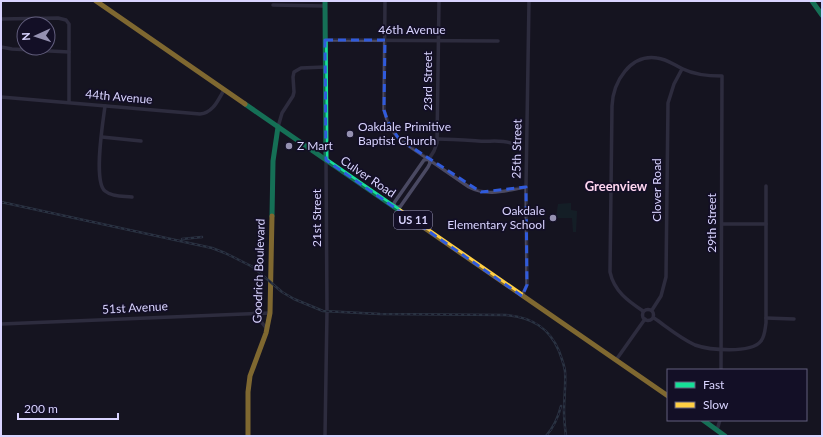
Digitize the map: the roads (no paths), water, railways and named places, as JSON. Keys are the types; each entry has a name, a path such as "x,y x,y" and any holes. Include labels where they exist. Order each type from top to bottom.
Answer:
{"main road":[{"name":"Culver Road","path":"96,1 326,160 332,168 395,208 667,395"},
{"path":"812,1 822,15"},
{"name":"21st Street","path":"324,4 326,160"},
{"name":"Goodrich Boulevard","path":"248,436 248,392 250,376 267,329 270,313 272,161 278,127"},
{"path":"704,421 725,436"}],"street":[{"path":"385,1 384,110 386,118 399,139 469,187 480,192 493,193 526,187"},
{"name":"23rd Street","path":"429,159 424,160 394,203 395,208 400,207 428,167 430,163 429,159 436,147 439,1"},
{"name":"25th Street","path":"522,296 527,286 526,187 529,1"},
{"path":"274,5 324,4"},
{"path":"1,19 58,18 66,20 69,24 69,102"},
{"name":"46th Avenue","path":"325,40 498,41"},
{"path":"1,47 69,52"},
{"path":"645,319 643,312 620,293 614,283 610,268 612,98 615,86 621,75 640,60 652,57 660,58 682,69"},
{"path":"278,127 282,114 293,96 294,72 301,68 325,66"},
{"name":"29th Street","path":"682,69 697,74 722,76 721,369"},
{"name":"Clover Road","path":"652,310 661,296 666,277 668,103 674,84 682,69"},
{"name":"44th Avenue","path":"1,97 204,113 212,109 224,90"},
{"path":"106,106 102,136 99,176 100,184 111,194 132,197"},
{"path":"102,136 141,141"},
{"path":"437,139 509,142 516,145"},
{"name":"21st Street","path":"325,436 327,311 326,160"},
{"path":"643,312 647,309 652,310 654,318 678,336 700,346 722,349 745,349 761,342 765,333 766,318 766,186"},
{"path":"722,224 766,224"},
{"path":"254,313 267,329"},
{"name":"51st Avenue","path":"1,324 270,313"},
{"path":"645,319 650,320 654,318"},
{"path":"766,318 794,319"},
{"path":"616,360 645,319"},
{"path":"717,430 720,421"}],"railway":[{"path":"1,202 212,248 253,267 282,292 294,299 323,311 380,314 506,315 531,321 550,336 559,351 563,363 565,371 564,421 566,436"},
{"path":"182,239 202,237"},
{"path":"546,436 555,422 561,406"}],"place":[{"name":"Oakdale Primitive Baptist Church","path":"350,134"},
{"name":"Z Mart","path":"289,146"},
{"name":"Oakdale Elementary School","path":"553,218"}],"district":[{"name":"Greenview","path":"616,186"}]}
